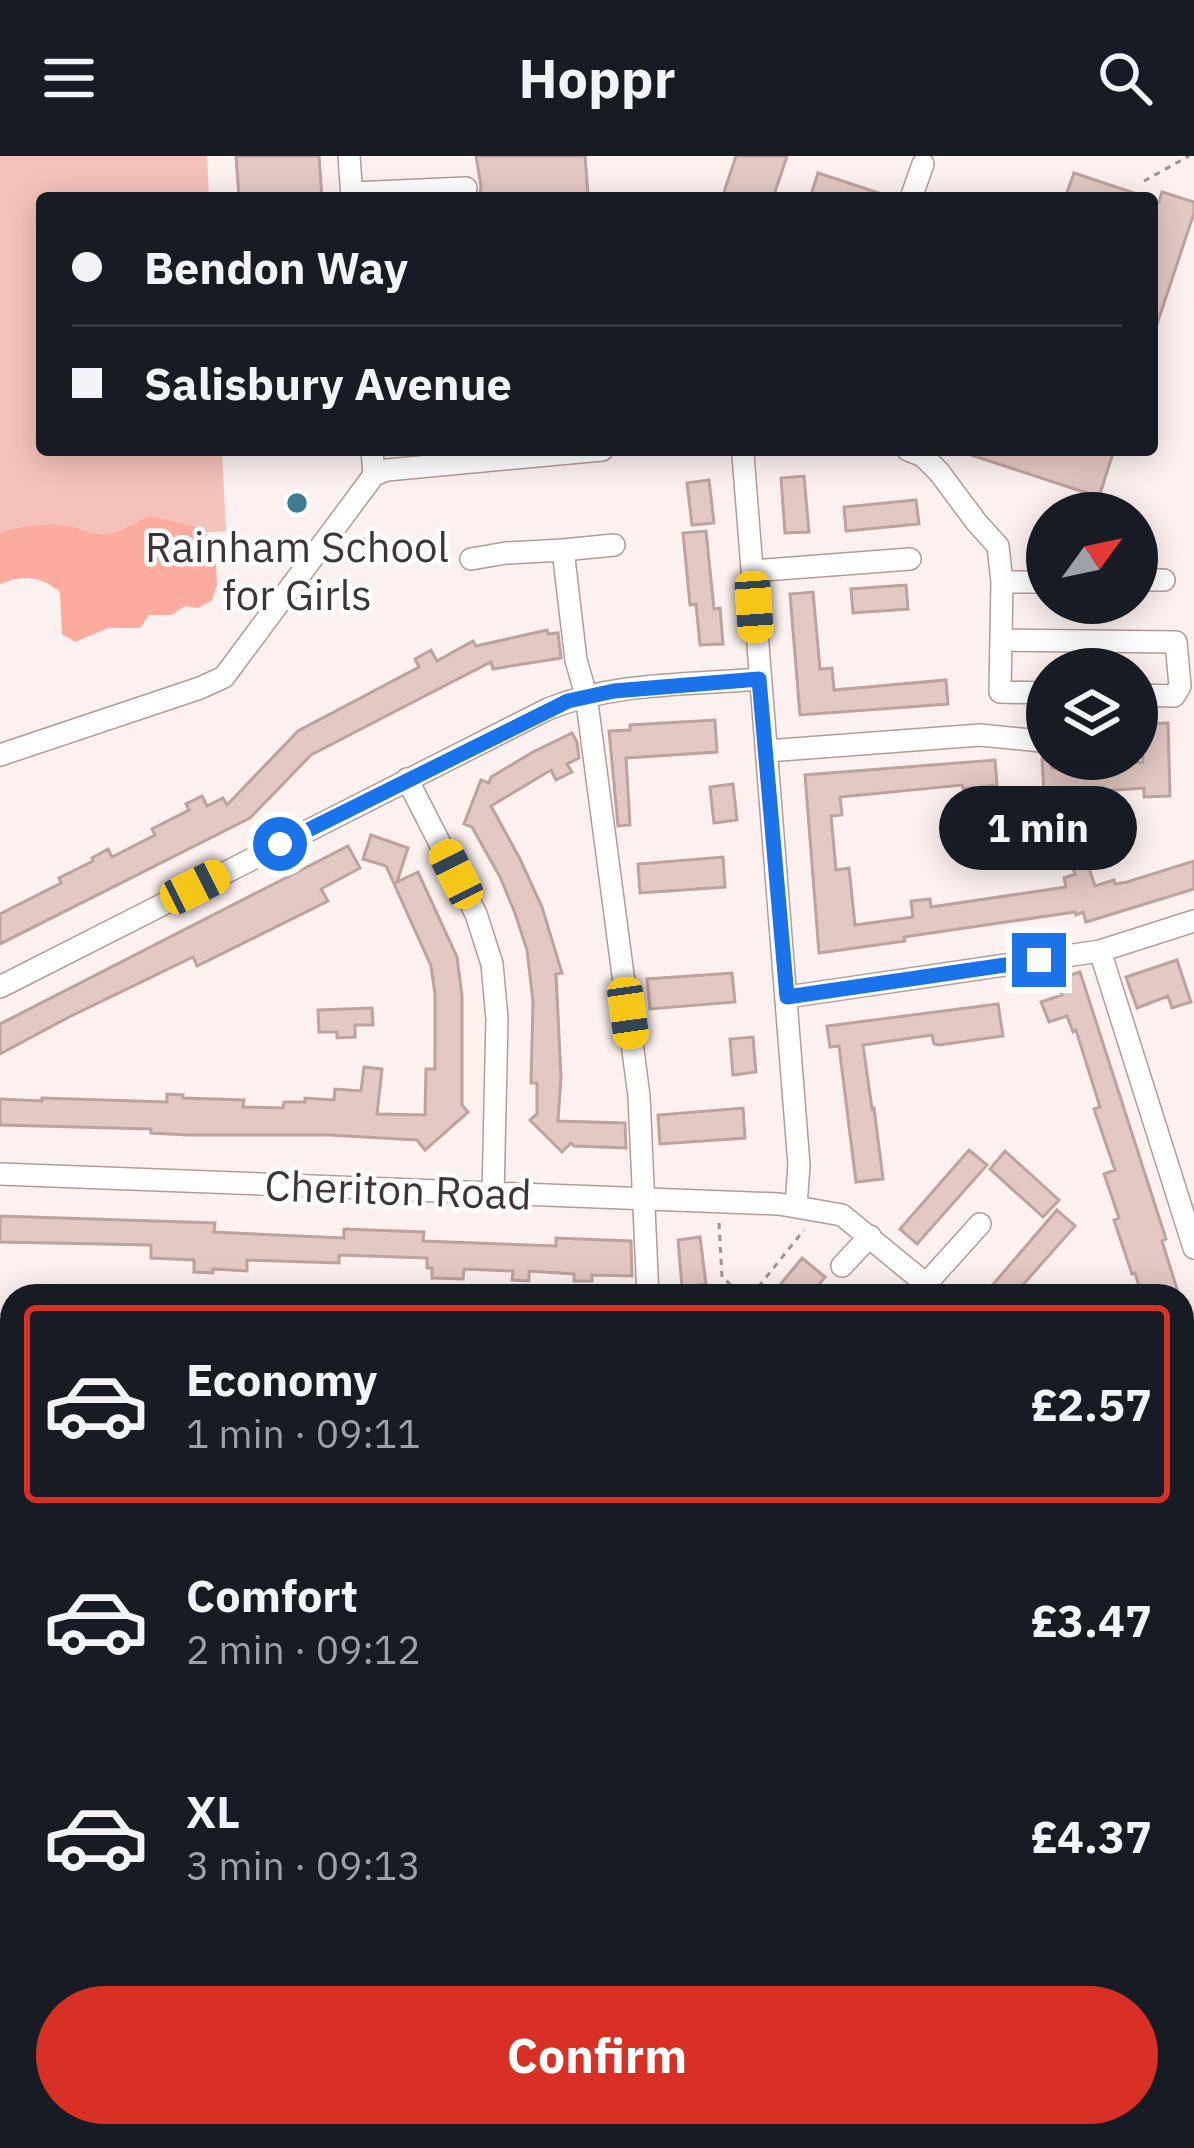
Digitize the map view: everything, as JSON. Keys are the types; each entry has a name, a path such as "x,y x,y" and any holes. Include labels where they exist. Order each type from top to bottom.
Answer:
{"street":[{"path":"349,156 352,192"},
{"path":"913,192 923,164"},
{"path":"401,192 466,188"},
{"path":"372,456 374,475"},
{"path":"0,755 224,677 374,475 518,456"},
{"path":"742,456 787,997 799,1165 796,1206"},
{"path":"924,456 998,545 1000,692 1026,693"},
{"path":"471,560 614,545"},
{"path":"563,550 639,1096 647,1284"},
{"path":"752,571 910,559"},
{"path":"1158,580 1164,580"},
{"path":"1002,582 1026,582"},
{"path":"1001,640 1176,642 1180,686 1174,696 1158,696"},
{"path":"0,987 548,709 586,695 759,679"},
{"path":"767,751 980,735 1026,740"},
{"path":"407,779 476,914 492,964 497,1018 493,1194"},
{"path":"787,997 1100,951 1194,921"},
{"path":"1100,951 1194,1248"},
{"name":"Cheriton Road","path":"0,1174 796,1206 842,1215 929,1284"},
{"path":"940,1284 980,1224"},
{"path":"842,1266 870,1235"}],"path":[{"path":"1144,181 1189,156"},
{"path":"718,1201 722,1277 730,1284"},
{"path":"761,1284 821,1210"}],"shaded area":[{"path":"0,156 207,156 209,192 36,192 36,456 222,456 226,531 0,550"},
{"path":"149,516 202,528 215,546 217,585 212,600 198,608 185,606 171,615 149,615 140,628 108,628 75,642 62,634 60,592 32,578 0,584 0,533 50,525 108,534"}],"building":[{"path":"236,156 319,156 322,192 239,192"},
{"path":"476,156 585,156 588,192 480,192"},
{"path":"736,156 787,156 775,192 724,192"},
{"path":"818,173 876,192 812,192"},
{"path":"1074,173 1131,192 1067,192"},
{"path":"1162,192 1194,202 1194,213 1158,321 1158,202"},
{"path":"974,456 1112,456 1101,492 1084,492"},
{"path":"804,476 809,532 785,533 781,478"},
{"path":"709,480 714,523 692,525 687,483"},
{"path":"916,500 919,524 846,531 844,507"},
{"path":"706,531 714,609 720,608 723,644 700,645 696,604 690,605 683,533"},
{"path":"906,585 908,609 853,613 851,589"},
{"path":"813,592 820,669 832,668 834,690 946,680 948,704 800,715 790,594"},
{"path":"547,630 558,633 561,658 493,669 491,662 311,755 250,818 0,944 0,914 61,883 59,878 108,849 112,857 155,835 152,829 189,810 186,804 202,796 207,806 223,798 227,805 298,731 419,667 415,659 431,650 437,661 473,641 476,646"},
{"path":"715,720 717,752 626,758 630,825 618,826 609,731 630,730 630,725"},
{"path":"1158,723 1168,723 1170,796 1144,797 1144,788 1059,794 1069,830 1079,827 1095,886 1127,882 1194,861 1194,889 1086,922 1083,912 1075,912 819,953 805,775 995,760 997,785 840,797 842,815 831,816 836,870 849,868 855,925 913,917 911,901 930,899 931,907 1066,887 1064,878 1075,874 1063,839 1031,846 1027,828 1043,824 1043,780 1158,780"},
{"path":"572,733 579,758 567,764 572,772 556,780 551,770 491,806 542,907 562,973 556,974 558,1121 625,1123 626,1148 571,1143 562,1152 530,1120 537,1114 537,1083 531,1083 533,1001 527,950 500,877 472,827 464,824 481,780 489,783 491,777"},
{"path":"733,784 737,820 714,823 710,787"},
{"path":"371,835 408,848 397,882 418,872 457,957 462,996 462,1105 468,1112 425,1150 417,1140 0,1125 0,1099 167,1102 167,1094 244,1100 243,1107 283,1108 284,1102 305,1102 305,1098 334,1100 335,1089 361,1091 364,1067 382,1069 377,1114 425,1115 426,1069 435,1069 431,966 386,866 363,859"},
{"path":"348,846 360,868 321,889 328,901 197,966 193,957 0,1054 0,1024"},
{"path":"723,857 725,887 640,893 638,864"},
{"path":"1177,960 1191,1002 1172,1008 1168,996 1137,1008 1126,977"},
{"path":"1080,972 1166,1239 1162,1241 1175,1284 1138,1284 1132,1274 1104,1174 1115,1170 1094,1109 1100,1107 1076,1030 1073,1032 1067,1016 1049,1022 1041,1002 1062,995 1056,980"},
{"path":"732,973 735,1002 650,1009 647,979"},
{"path":"998,1004 1003,1036 939,1045 932,1035 863,1045 883,1179 856,1182 839,1046 830,1047 827,1026"},
{"path":"372,1008 373,1025 355,1025 355,1037 319,1032 318,1010"},
{"path":"753,1037 756,1072 733,1075 730,1039"},
{"path":"743,1108 745,1138 660,1144 658,1115"},
{"path":"969,1150 987,1165 917,1244 900,1229"},
{"path":"1005,1151 1059,1200 1043,1217 990,1169"},
{"path":"1057,1210 1075,1226 1024,1284 993,1284"},
{"path":"0,1216 215,1223 214,1232 344,1238 344,1229 424,1232 423,1241 556,1246 556,1238 631,1241 632,1276 592,1275 592,1281 574,1281 574,1274 529,1271 529,1281 512,1280 513,1271 464,1269 463,1279 432,1278 427,1258 339,1255 339,1263 247,1260 247,1271 194,1272 194,1260 151,1258 151,1245 0,1242"},
{"path":"700,1237 706,1284 682,1284 678,1240"},
{"path":"802,1258 825,1277 819,1284 781,1284"}],"place":[{"name":"Rainham School for Girls","path":"297,503"}],"route":[{"path":"280,844 568,701 614,691 759,679 787,997 1039,960"}]}
